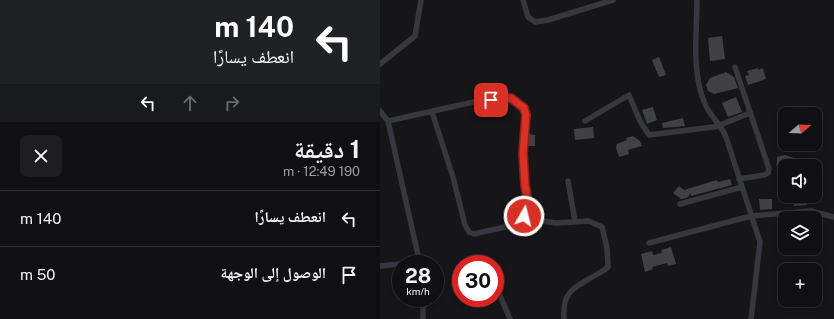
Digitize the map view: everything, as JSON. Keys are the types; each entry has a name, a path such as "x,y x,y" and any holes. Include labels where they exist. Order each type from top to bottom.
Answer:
{"street":[{"path":"380,64 415,36 421,0"},
{"path":"523,0 528,17 535,22 548,20 613,0"},
{"path":"697,0 696,55 700,87 707,108 721,125 726,137 751,216 758,233 760,249 751,319"},
{"path":"735,67 769,172 764,175 740,179"},
{"path":"585,121 629,95 640,121 649,135 721,125 750,112"},
{"path":"388,121 478,101 511,98 524,108 526,115 524,165 529,208 520,224"},
{"path":"380,111 388,121 417,255"},
{"path":"432,112 453,177 465,225 469,232 474,234 542,221 556,223 575,221 594,222 602,227 605,233 608,267 573,290 566,298 564,303 564,319"},
{"path":"568,182 575,221"},
{"path":"680,204 742,187"},
{"path":"529,208 542,221"},
{"path":"648,244 751,216 811,211 834,217"},
{"path":"380,266 392,265"},
{"path":"504,305 510,319"},
{"path":"423,307 423,319"}],"building":[{"path":"722,36 725,59 710,61 708,38"},
{"path":"659,57 666,75 659,77 652,60"},
{"path":"758,68 758,70 763,68 766,79 748,85 745,76 749,75 747,71"},
{"path":"726,72 734,77 738,88 714,94 708,91 706,85 710,78"},
{"path":"736,97 742,112 728,117 722,103"},
{"path":"653,107 657,120 647,124 642,110"},
{"path":"683,118 685,126 663,128 662,123"},
{"path":"593,127 594,138 575,140 574,129"},
{"path":"529,134 535,135 535,146 528,146"},
{"path":"633,136 640,141 642,146 628,150 629,154 619,157 616,148 617,144 627,140 626,138"},
{"path":"785,155 794,159 778,159 778,168 776,164 777,157"},
{"path":"730,179 732,185 691,196 691,193 687,198 681,199 673,193 679,186 684,190 717,180 718,182"},
{"path":"759,199 772,199 772,209 760,210"},
{"path":"794,203 807,203 807,205 794,206"},
{"path":"671,247 676,264 668,266 667,263 652,267 653,269 645,272 641,254 652,251 653,255 662,253 661,250"}],"route":[{"path":"491,100 511,98 524,108 526,115 523,154 525,185 529,208 524,216"}]}
